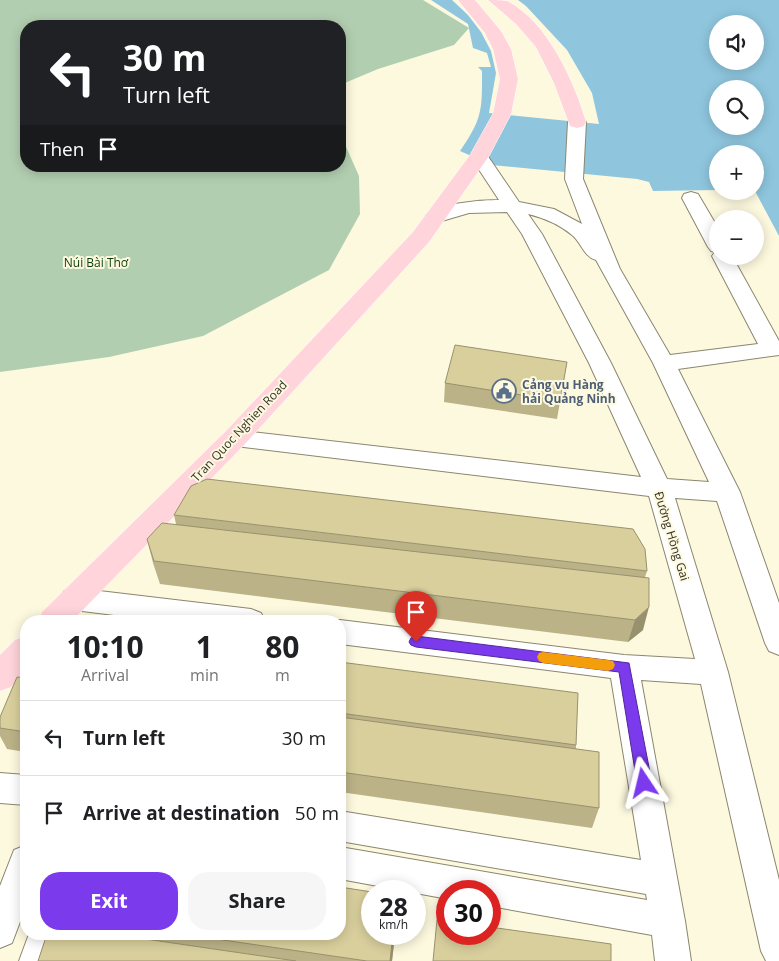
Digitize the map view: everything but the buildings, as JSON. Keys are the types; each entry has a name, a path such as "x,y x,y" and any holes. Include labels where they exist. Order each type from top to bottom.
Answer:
{"main road":[{"name":"Tran Quoc Nghien Road","path":"59,615 235,438 428,227 479,156 502,114 509,79 502,49 493,31 466,0"},
{"path":"496,0 526,24 551,57 569,94 577,122"},
{"path":"0,677 20,655"}],"street":[{"path":"577,122 574,179 610,269 664,363 727,492 779,643"},
{"name":"Đường Hồng Gai","path":"479,156 511,206 532,234 600,364 658,488 712,672 779,950"},
{"path":"691,198 709,231"},
{"path":"428,227 450,210 474,206 511,206 548,212 578,230 610,269"},
{"path":"428,227 464,218 488,216 510,222 532,234"},
{"path":"664,363 776,348 727,265"},
{"path":"235,438 658,488 727,492"},
{"path":"74,599 203,615"},
{"path":"346,633 624,667 712,672"},
{"path":"624,667 668,921 673,961"},
{"path":"346,827 661,880"},
{"path":"346,864 668,921"},
{"path":"0,931 20,877"},
{"path":"37,961 44,940"}],"green space":[{"name":"Núi Bài Thơ","path":"0,0 423,0 469,28 454,45 378,69 346,82 346,20 20,20 20,172 346,172 346,147 359,176 360,214 329,270 203,336 109,357 0,372"}],"water":[{"path":"431,0 779,0 779,236 760,200 764,200 764,145 709,145 709,190 653,191 649,182 637,179 492,165 460,151 468,140 480,113 482,71 478,67 491,67 487,53 473,48 468,24"}],"pier":[{"path":"452,0 518,0 526,6 567,50 592,93 599,124 489,113 496,73 491,51 481,32 468,15"}],"slow traffic":[{"path":"543,657 608,665"}],"place":[{"name":"Cảng vụ Hàng hải Quảng Ninh","path":"504,391"}],"route":[{"path":"416,642 624,667 644,783"}]}
